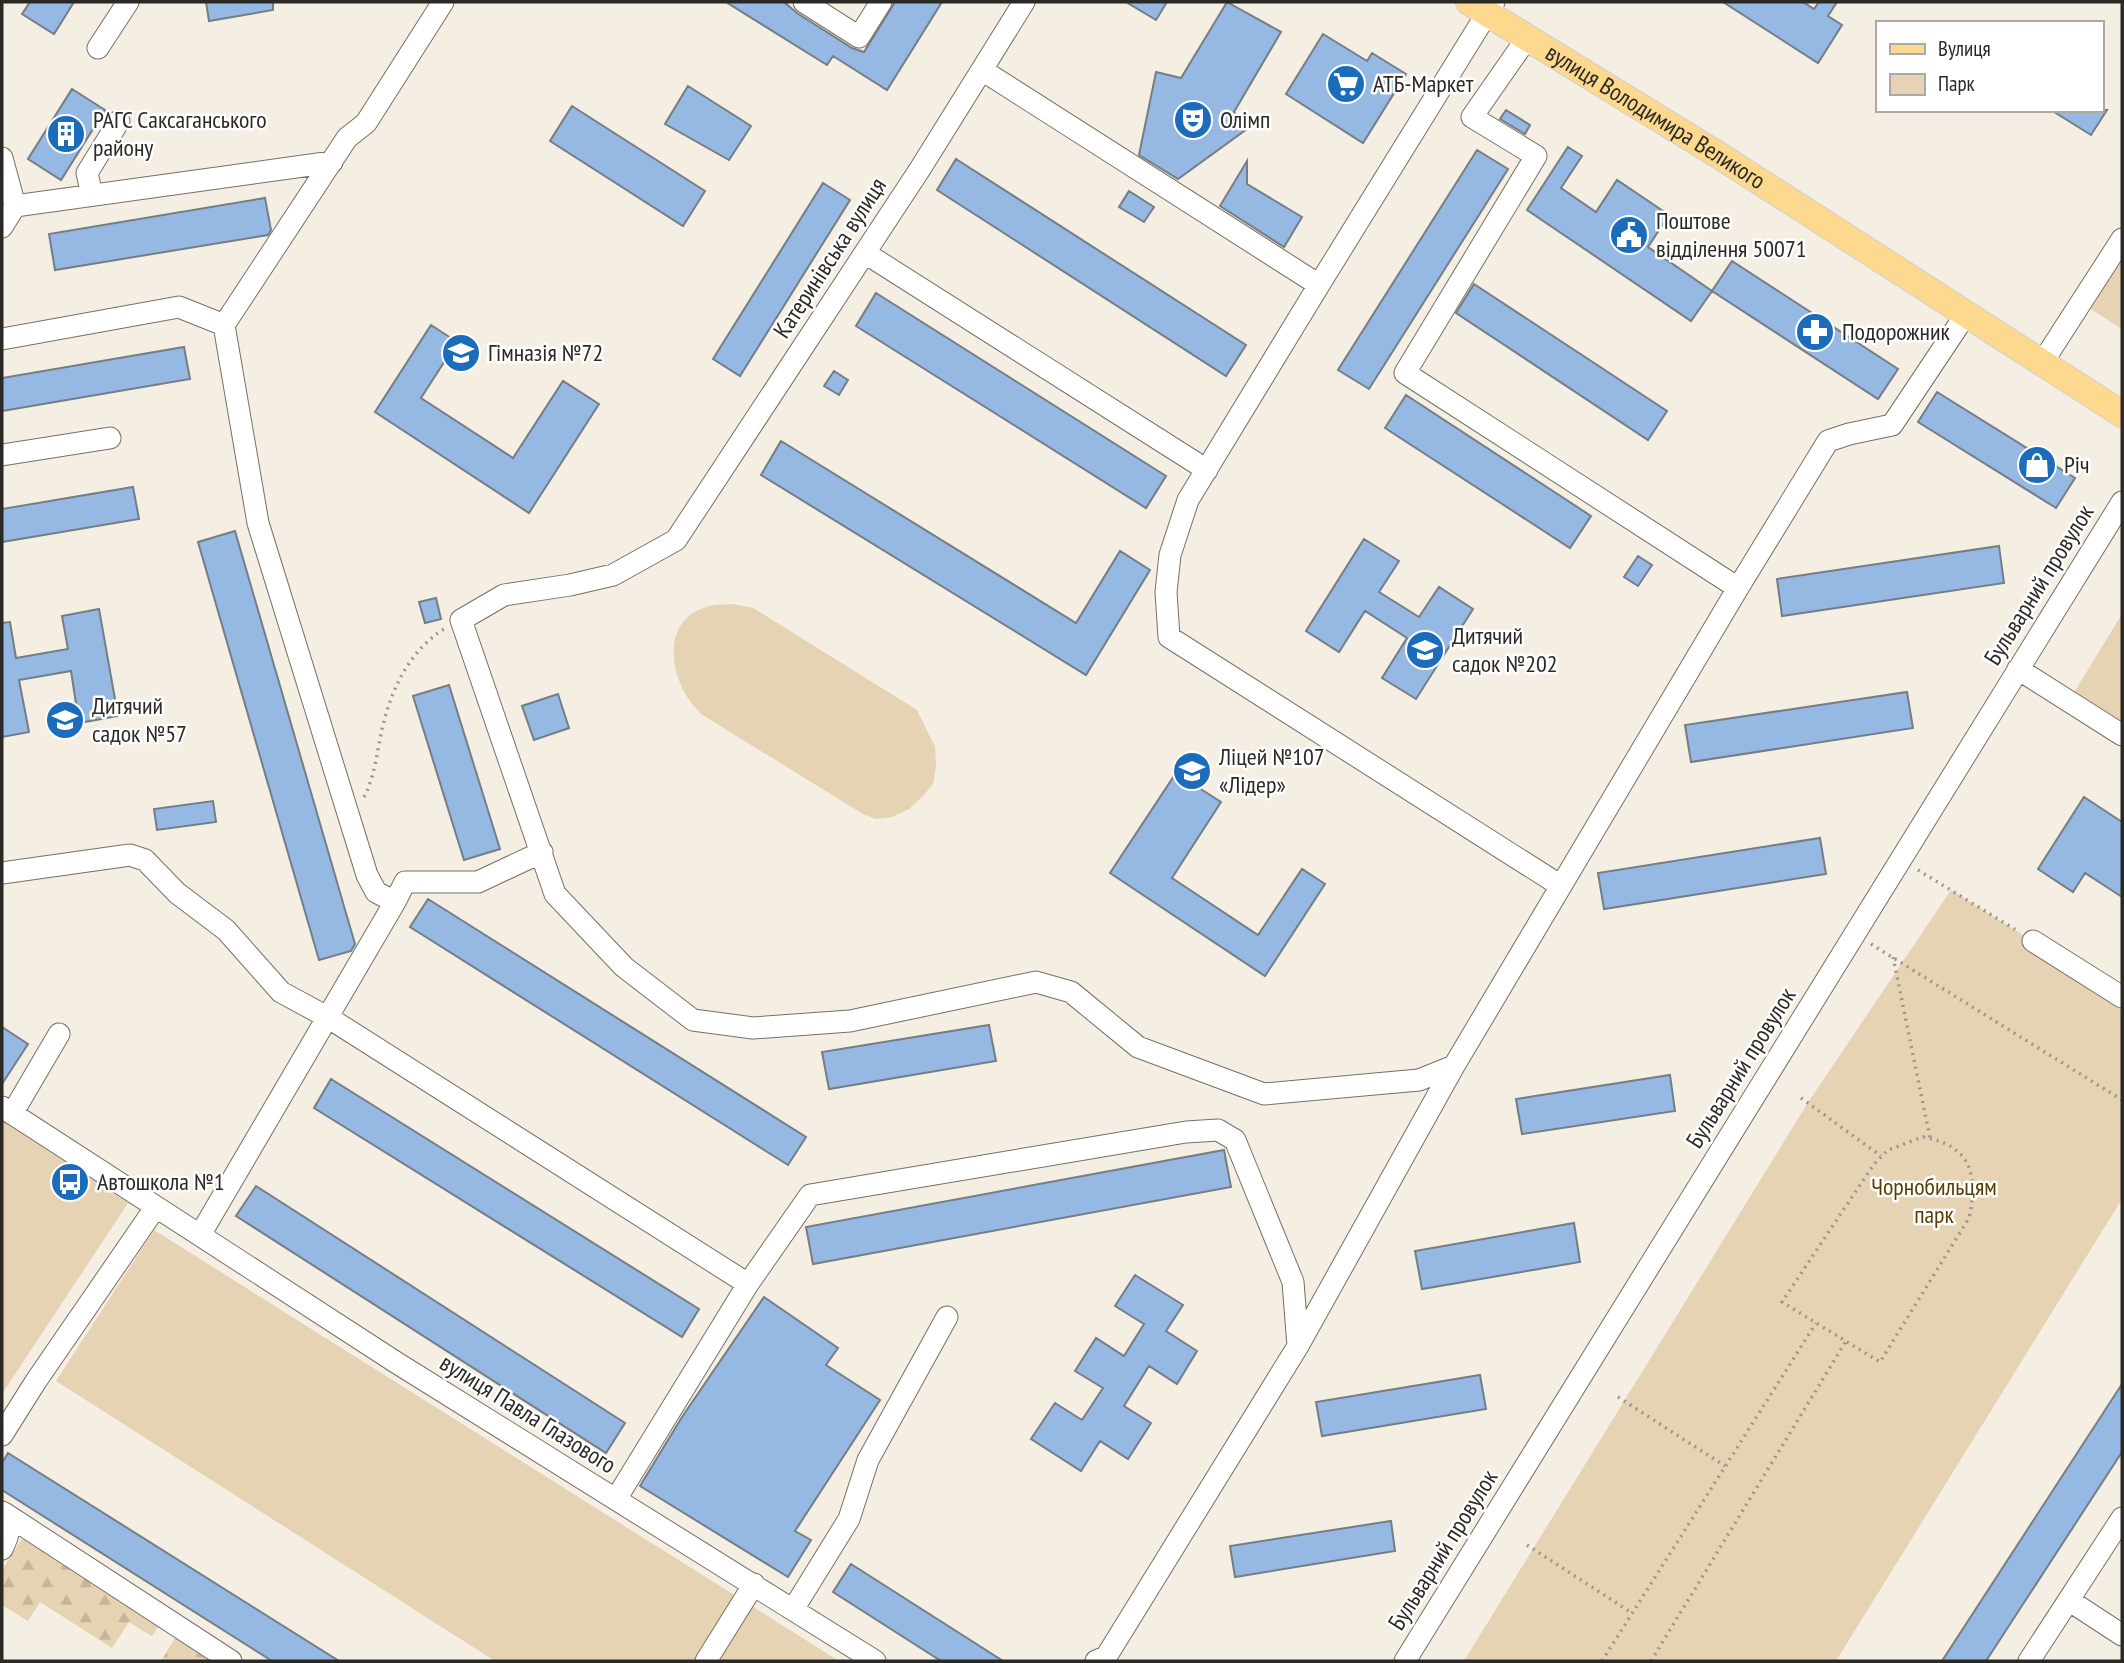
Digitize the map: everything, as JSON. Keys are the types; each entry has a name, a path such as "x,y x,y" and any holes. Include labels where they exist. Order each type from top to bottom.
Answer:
{"main road":[{"name":"вулиця Володимира Великого","path":"1483,5 1527,38 1731,164 2122,414"}],"street":[{"path":"98,48 128,2"},
{"path":"395,902 376,892 367,875 258,523 224,325 347,138 366,123 443,2"},
{"path":"803,2 859,37 881,2"},
{"name":"Катеринівська вулиця","path":"461,621 504,595 613,575 676,540 865,253 1024,2"},
{"path":"1483,5 1319,285 1188,500 1170,555 1166,592 1170,637 1561,886"},
{"path":"1527,38 1472,117 1536,156 1405,373 1738,588"},
{"path":"982,70 1319,285"},
{"path":"92,195 87,173 119,121"},
{"path":"2,158 15,206 2,227"},
{"path":"15,206 332,162"},
{"path":"2042,363 2122,239"},
{"path":"865,253 1207,470"},
{"path":"2,340 179,307 224,325"},
{"path":"1096,1661 1106,1657 1297,1346 1454,1066 1828,441 1892,425 1966,314"},
{"path":"2,455 110,438"},
{"name":"Бульварний провулок","path":"1405,1661 2122,502"},
{"path":"461,621 555,894 624,967 693,1020 753,1028 850,1021 1036,982 1071,992 1138,1047 1264,1094 1419,1080 1454,1066"},
{"path":"2018,669 2122,735"},
{"path":"200,1235 329,1018 405,882 478,882 542,852"},
{"path":"2,873 130,855 145,860 177,893 226,930 281,992 329,1018 748,1284"},
{"path":"2033,941 2122,997"},
{"path":"7,1110 59,1034"},
{"name":"вулиця Павла Глазового","path":"7,1110 155,1208 876,1661"},
{"path":"616,1499 748,1284 810,1195 1186,1132 1219,1130 1235,1140 1293,1282 1297,1346"},
{"path":"2,1435 155,1208"},
{"path":"794,1608 849,1519 869,1460 947,1317"},
{"path":"2,1549 10,1531 3,1513"},
{"path":"3,1513 231,1661"},
{"path":"2029,1661 2122,1518"},
{"path":"706,1661 754,1584"},
{"path":"2070,1601 2122,1635"}],"path":[{"path":"348,815 357,811 367,791 383,725 407,664 441,631 461,621"},
{"path":"1902,859 2033,941"},
{"path":"1855,934 2122,1100"},
{"path":"1893,957 1930,1138"},
{"path":"1801,1098 1882,1156"},
{"path":"1930,1138 1951,1146 1964,1158 1970,1170 1974,1195 1969,1218 1880,1362 1782,1302 1874,1164 1888,1150 1907,1141 1930,1138"},
{"path":"1602,1661 1816,1323"},
{"path":"1651,1661 1846,1341"},
{"path":"1618,1397 1726,1466"},
{"path":"1527,1545 1632,1613"}],"green space":[{"path":"2122,255 2122,329 2089,308"},
{"path":"732,604 753,608 917,710 935,747 936,766 933,784 909,809 892,817 876,819 863,814 701,714 690,702 676,671 674,654 675,638 681,624 693,613 710,606"},
{"path":"2122,614 2122,735 2069,701"},
{"name":"Чорнобильцям парк","path":"1951,890 2122,997 2122,1199 1836,1661 1464,1661 1809,1101"},
{"path":"2,1121 128,1203 2,1394"},
{"path":"154,1230 839,1661 495,1661 56,1381"},
{"path":"23,1537 160,1624 152,1636 129,1622 112,1648 40,1602 28,1621 2,1605 2,1570"},
{"path":"175,1638 211,1661 161,1661"}],"building":[{"path":"30,2 74,2 54,34 22,14"},
{"path":"206,2 273,2 273,10 209,21"},
{"path":"726,2 784,2 852,48 864,52 895,2 942,2 887,90 833,56 827,65"},
{"path":"1126,2 1167,2 1156,20"},
{"name":"Олімп","path":"1227,2 1281,32 1234,112 1247,129 1178,179 1139,155 1156,72 1181,78"},
{"path":"1723,2 1803,2 1814,9 1819,2 1837,2 1828,16 1842,25 1818,63"},
{"name":"АТБ-Маркет","path":"1323,34 1367,61 1372,53 1406,74 1363,143 1286,94"},
{"path":"688,86 751,126 729,160 665,124"},
{"name":"РАГС Саксаганського району","path":"72,89 105,110 61,180 28,159"},
{"path":"572,106 705,191 683,226 550,141"},
{"path":"1506,110 1530,125 1525,134 1500,119"},
{"path":"2107,110 2091,135 2054,112"},
{"path":"1568,147 1582,156 1561,188 1596,212 1617,180 1669,215 1648,247 1712,291 1691,321 1527,210"},
{"path":"1477,150 1508,169 1369,389 1338,370"},
{"path":"956,159 1246,345 1226,376 937,190"},
{"path":"1247,161 1247,184 1302,217 1284,247 1220,206"},
{"path":"823,183 850,200 740,376 713,359"},
{"path":"1129,191 1154,207 1144,222 1119,207"},
{"path":"265,198 271,230 268,235 55,270 49,234"},
{"path":"1732,261 1898,369 1878,399 1712,291"},
{"path":"1474,284 1667,411 1648,440 1456,313"},
{"path":"876,293 1166,476 1146,508 856,326"},
{"path":"431,325 457,342 421,398 513,458 563,381 599,404 529,513 375,412"},
{"path":"184,347 190,379 2,411 2,378"},
{"path":"834,371 848,380 839,395 824,386"},
{"path":"1937,392 2075,478 2056,508 1918,422"},
{"path":"1406,395 1591,516 1570,548 1385,428"},
{"path":"781,441 1076,623 1120,551 1150,570 1086,675 761,475"},
{"path":"133,487 139,519 2,542 2,509"},
{"path":"235,531 355,944 351,951 319,960 198,542"},
{"path":"1364,539 1399,561 1379,592 1419,617 1439,587 1473,609 1416,699 1382,678 1407,638 1365,611 1339,652 1306,631"},
{"path":"1999,546 2004,583 1782,616 1777,579"},
{"path":"1638,556 1652,565 1638,586 1624,577"},
{"path":"436,598 441,619 425,623 419,602"},
{"path":"99,609 118,716 79,723 71,671 19,680 29,732 2,737 2,623 10,622 16,658 68,649 62,616"},
{"path":"449,685 500,849 464,860 413,696"},
{"path":"1907,692 1913,728 1691,762 1685,725"},
{"path":"558,694 569,728 534,740 522,706"},
{"path":"1176,773 1221,802 1172,878 1258,935 1302,869 1325,884 1265,976 1110,873"},
{"path":"2084,797 2122,822 2122,897 2085,873 2073,892 2038,869"},
{"path":"213,801 216,822 157,830 154,809"},
{"path":"1820,838 1826,874 1604,909 1598,873"},
{"path":"428,899 806,1137 788,1165 410,927"},
{"path":"989,1025 996,1061 829,1089 822,1052"},
{"path":"2,1027 28,1044 2,1084"},
{"path":"1670,1075 1675,1111 1522,1134 1516,1099"},
{"path":"331,1079 699,1309 682,1337 314,1108"},
{"path":"1224,1150 1231,1187 813,1264 806,1227"},
{"path":"256,1186 625,1423 606,1453 236,1216"},
{"path":"1574,1223 1580,1262 1422,1289 1415,1251"},
{"path":"1135,1275 1183,1305 1166,1331 1197,1351 1177,1384 1149,1366 1124,1406 1151,1423 1128,1459 1100,1441 1081,1471 1031,1439 1055,1403 1082,1420 1103,1388 1075,1371 1096,1338 1124,1356 1144,1324 1115,1306"},
{"path":"764,1297 838,1348 826,1365 880,1400 795,1531 811,1540 788,1577 640,1486 682,1417"},
{"path":"1480,1375 1486,1409 1322,1436 1316,1402"},
{"path":"2122,1384 2122,1452 1986,1661 1942,1661"},
{"path":"8,1453 339,1661 272,1661 2,1490 2,1463"},
{"path":"1391,1521 1395,1551 1235,1577 1230,1546"},
{"path":"851,1564 1003,1661 941,1661 833,1592"}],"place":[{"name":"АТБ-Маркет","path":"1346,84"},
{"name":"Олімп","path":"1193,120"},
{"name":"РАГС Саксаганського району","path":"66,134"},
{"name":"Поштове відділення 50071","path":"1629,235"},
{"name":"Подорожник","path":"1815,332"},
{"name":"Гімназія №72","path":"461,353"},
{"name":"Річ","path":"2037,465"},
{"name":"Дитячий садок №202","path":"1425,650"},
{"name":"Дитячий садок №57","path":"65,720"},
{"name":"Ліцей №107 «Лідер»","path":"1192,771"},
{"name":"Автошкола №1","path":"70,1182"}]}
